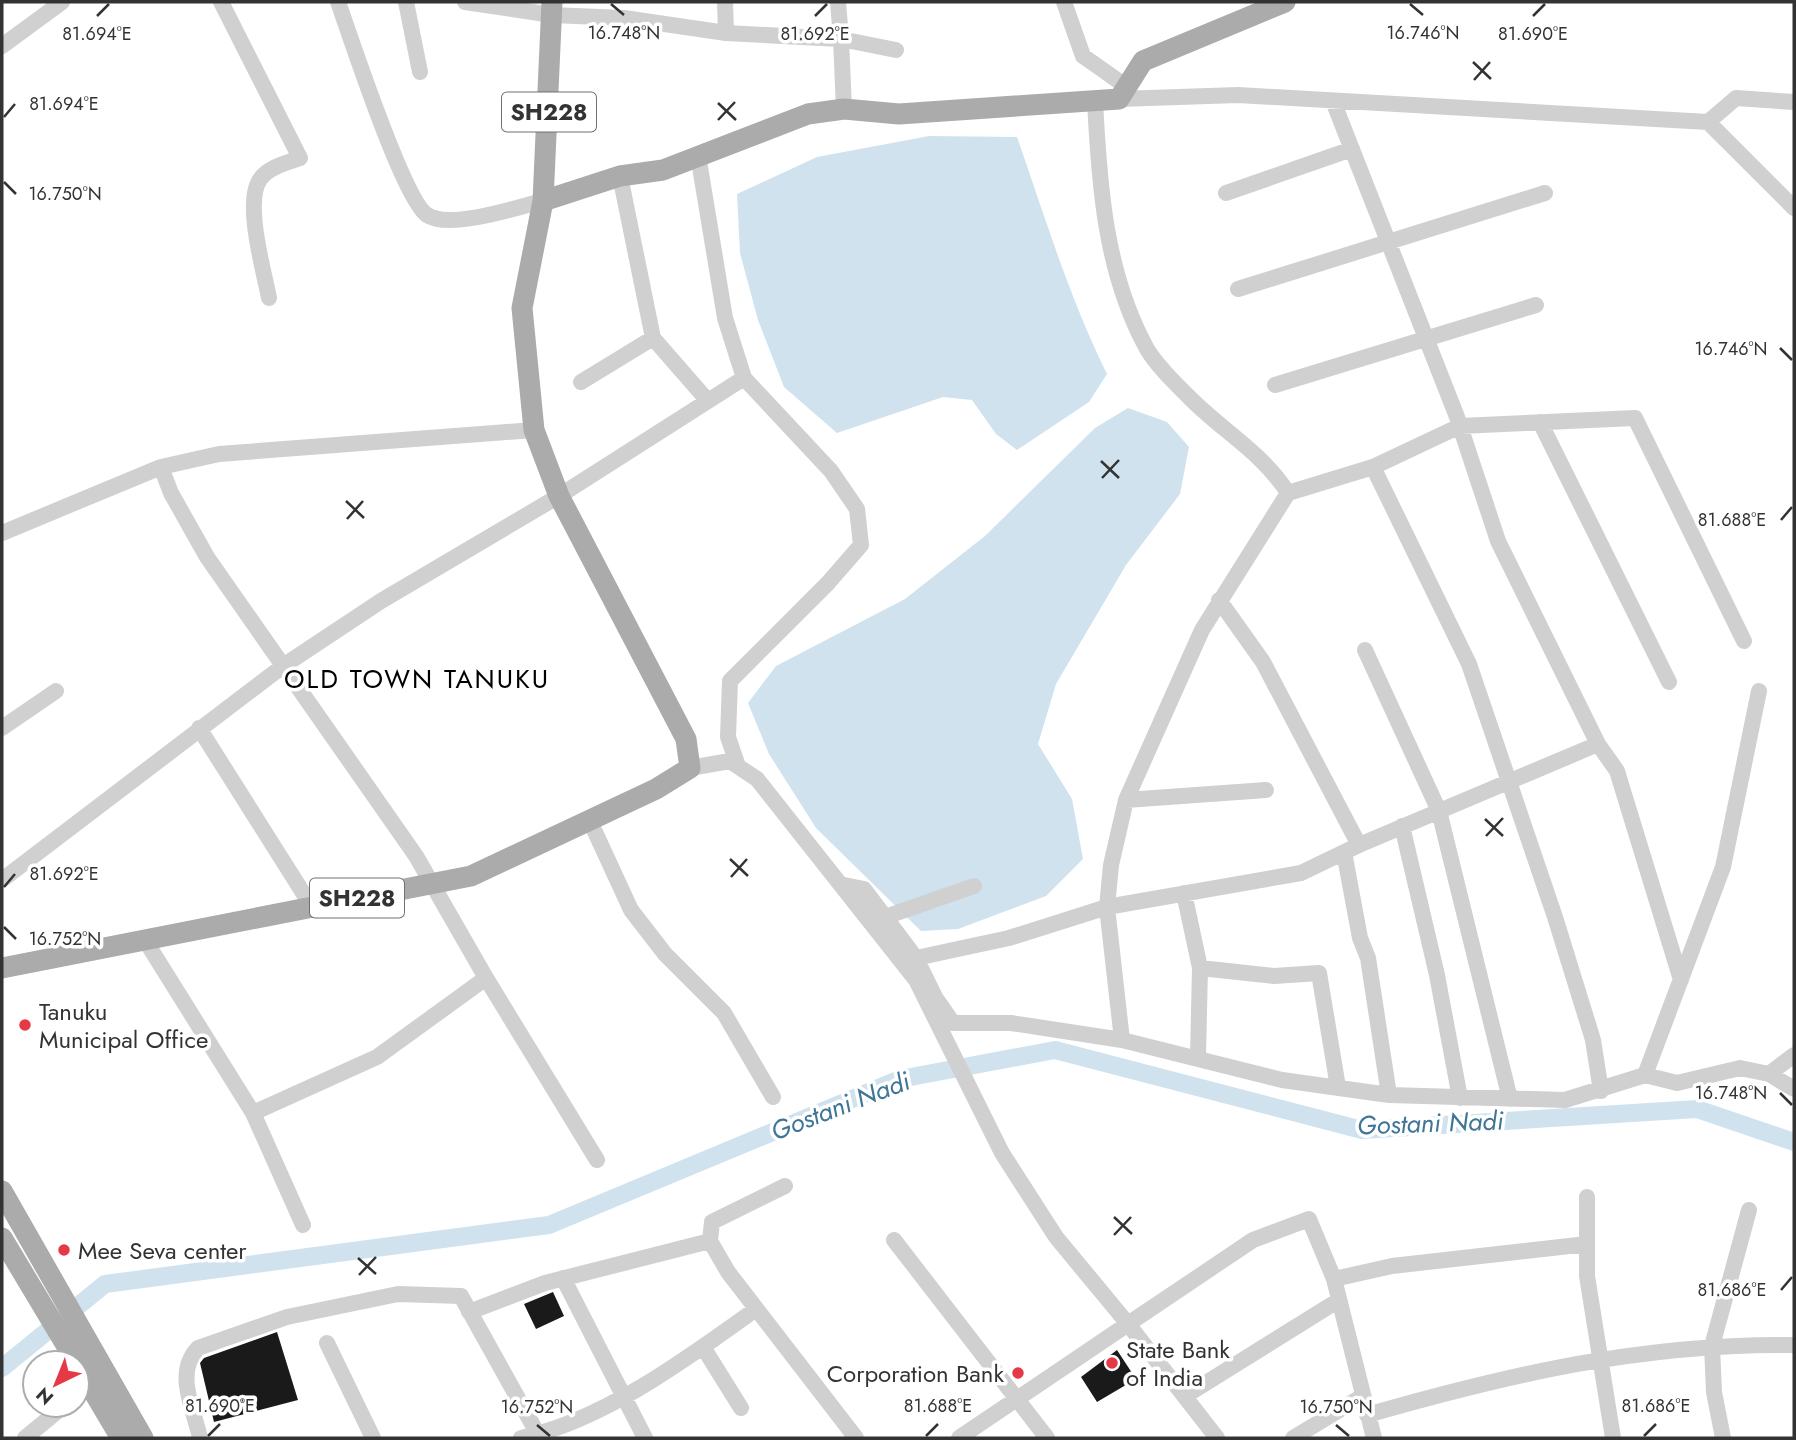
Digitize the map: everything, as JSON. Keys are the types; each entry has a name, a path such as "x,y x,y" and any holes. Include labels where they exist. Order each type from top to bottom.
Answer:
{"main road":[{"path":"543,201 620,176 663,170 808,114 844,109 899,114 1095,100 1123,93 1143,61 1285,2"},
{"name":"SH228","path":"2,968 471,876 674,780 690,768 686,739 559,496 534,430 522,308 543,201 552,12"},
{"path":"2,1191 53,1281 75,1349"},
{"path":"2,1238 68,1349"},
{"path":"91,1381 143,1438"},
{"path":"109,1399 121,1438"}],"street":[{"path":"2,46 62,2"},
{"path":"221,2 300,158 267,171 258,180 254,193 254,219 269,298"},
{"path":"338,2 398,165 418,204 428,216 450,221 543,201"},
{"path":"406,2 420,72"},
{"path":"465,2 552,12 622,10 726,33 841,39 896,50"},
{"path":"724,2 726,33"},
{"path":"838,2 844,109"},
{"path":"1064,2 1083,56 1123,93 1238,95 1708,122 1794,208"},
{"path":"1708,122 1735,98 1794,102"},
{"path":"1095,100 1098,171 1111,254 1148,350 1211,420 1246,445 1276,474 1288,493"},
{"path":"1333,101 1460,426 1498,541 1598,744 1617,771 1681,980"},
{"path":"1226,192 1352,149"},
{"path":"698,155 725,318 744,378 831,471 857,509 861,545 828,583 730,681 728,737 738,766"},
{"path":"620,176 653,338 708,401"},
{"path":"1238,289 1389,244 1545,192"},
{"path":"1275,385 1535,305"},
{"path":"581,382 653,338"},
{"path":"2,880 283,666 381,601 559,496 744,378"},
{"path":"1122,1040 1107,907 1111,865 1126,800 1202,630 1288,493 1373,467 1460,426 1635,418 1744,641"},
{"path":"1540,422 1669,682"},
{"path":"2,533 161,467 219,454 534,430"},
{"path":"161,467 171,493 207,558 416,856 485,978 597,1160"},
{"path":"1373,467 1469,663 1510,779 1593,1040 1601,1091"},
{"path":"1219,600 1264,662 1351,848 1360,938 1368,958 1389,1095"},
{"path":"1365,650 1439,811 1510,1099"},
{"path":"2,728 55,691"},
{"path":"1645,1075 1723,867 1759,691"},
{"path":"199,728 312,907"},
{"path":"916,958 1009,938 1107,907 1301,873 1351,848 1598,744"},
{"path":"690,768 730,761 757,779 844,886 916,980 991,1135 1056,1237 1217,1438"},
{"path":"1126,800 1266,790"},
{"path":"590,821 631,911 666,954 724,1013 773,1097"},
{"path":"1402,826 1437,975 1460,1098"},
{"path":"844,886 864,889 916,958 935,997 953,1023 1011,1023 1122,1040 1282,1080 1389,1095 1565,1100 1601,1091 1645,1075 1677,1083 1740,1068 1769,1074 1794,1089"},
{"path":"886,917 974,886"},
{"path":"1184,893 1200,968 1198,1058"},
{"path":"145,940 253,1113 303,1225"},
{"path":"1200,968 1274,976 1319,973 1338,1087"},
{"path":"253,1113 377,1057 485,978"},
{"path":"1769,1074 1794,1055"},
{"path":"785,1186 712,1222 710,1241 728,1272 856,1438"},
{"path":"1587,1197 1587,1276 1613,1438"},
{"path":"1723,1438 1714,1392 1712,1346 1749,1210"},
{"path":"959,1438 1019,1401 1253,1240 1309,1219 1334,1279 1361,1397 1374,1438"},
{"path":"894,1240 1047,1438"},
{"path":"469,1312 563,1279 710,1241"},
{"path":"1334,1279 1392,1266 1587,1244"},
{"path":"563,1279 645,1438"},
{"path":"201,1438 185,1378 190,1356 213,1340 288,1317 398,1294 461,1296 539,1437"},
{"path":"1185,1396 1339,1300"},
{"path":"522,1438 539,1437 624,1397 703,1347 756,1309"},
{"path":"327,1343 373,1438"},
{"path":"1367,1415 1462,1388 1600,1358 1712,1346 1794,1345"},
{"path":"703,1347 741,1408"},
{"path":"1293,1438 1361,1397"},
{"path":"25,1438 48,1419"}],"water":[{"path":"929,136 1017,137 1069,286 1107,374 1089,402 1017,450 996,434 972,400 943,397 837,433 784,387 758,320 740,253 737,194 817,157"},
{"path":"1128,408 1167,422 1189,447 1180,494 1126,565 1056,684 1038,744 1072,799 1083,859 1046,896 958,929 921,931 816,828 769,754 748,703 776,666 905,599 985,536 1095,428"}],"building":[{"path":"553,1292 564,1316 536,1329 524,1304"},
{"path":"277,1332 298,1400 214,1422 200,1363 204,1358"},
{"name":"State Bank of India","path":"1117,1350 1136,1379 1097,1402 1081,1377"}],"waterway":[{"name":"Gostani Nadi","path":"2,1368 105,1284 549,1225 900,1079 1055,1050 1362,1130 1697,1109 1794,1142"}],"place":[{"name":"Tanuku Municipal Office","path":"25,1025"},
{"name":"Mee Seva center","path":"64,1250"},
{"name":"State Bank of India","path":"1112,1363"},
{"name":"Corporation Bank","path":"1018,1373"}],"district":[{"name":"OLD TOWN TANUKU","path":"417,679"}]}
